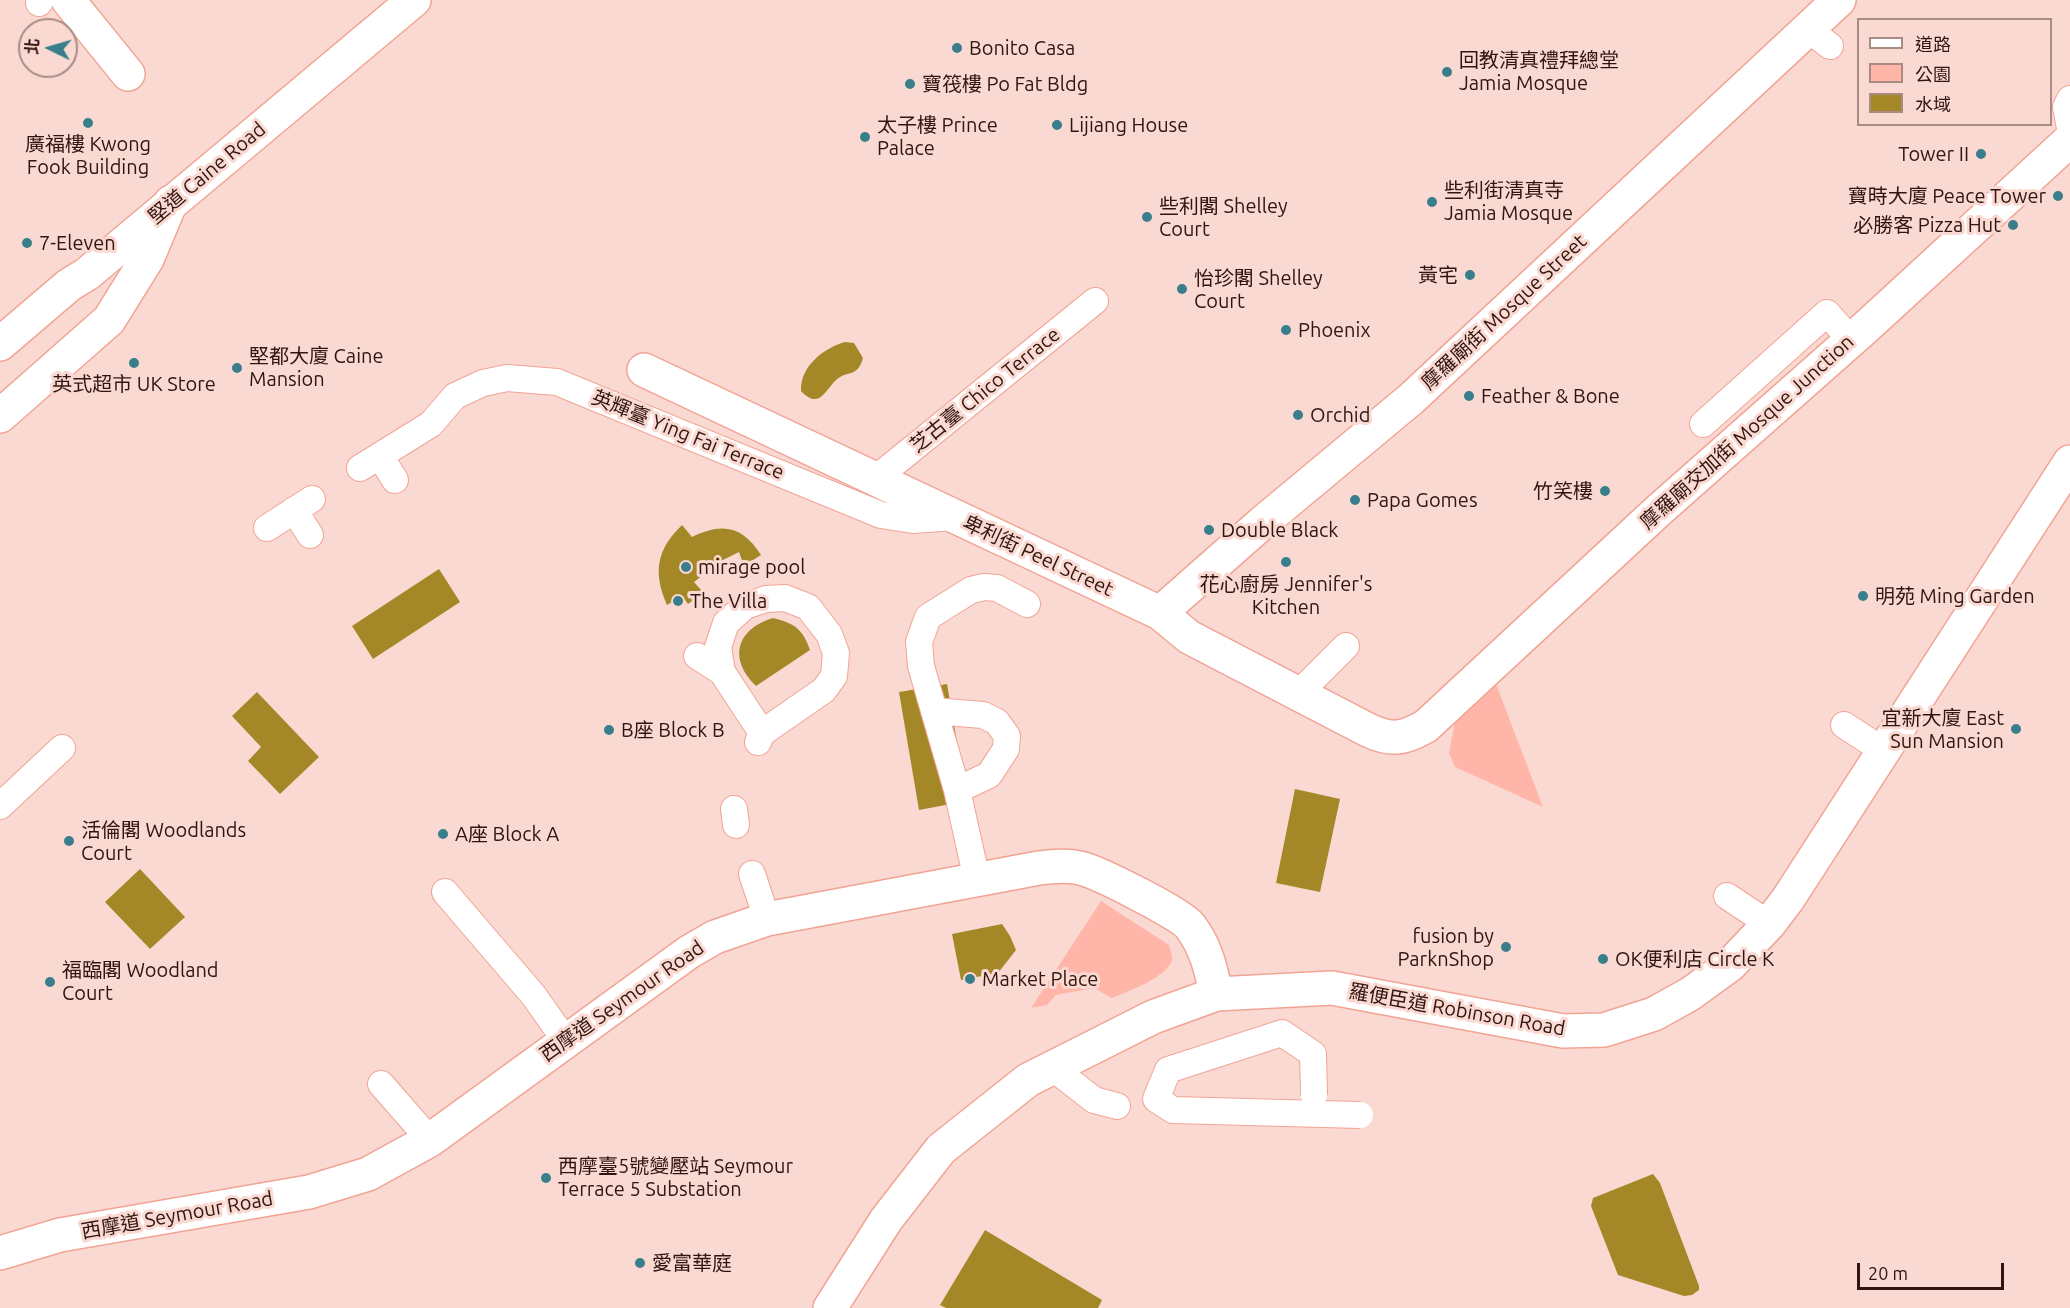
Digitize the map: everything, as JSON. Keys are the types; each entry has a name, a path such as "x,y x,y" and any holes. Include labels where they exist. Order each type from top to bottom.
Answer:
{"street":[{"name":"堅道 Caine Road","path":"0,345 69,285 87,274 414,0"},
{"name":"摩羅廟街 Mosque Street","path":"1160,614 1262,523 1411,399 1819,38 1839,0"},
{"path":"49,1 128,74"},
{"name":"摩羅廟交加街 Mosque Junction","path":"1426,726 1659,510 1851,340 2070,140"},
{"path":"0,416 109,320 147,259 171,202"},
{"name":"卑利街 Peel Street","path":"644,370 786,427 875,479 1160,614 1189,637 1382,736 1398,738 1413,734 1426,726"},
{"name":"羅便臣道 Robinson Road","path":"830,1308 886,1220 941,1149 1028,1080 1153,1017 1216,994 1332,988 1563,1031 1604,1030 1654,1014 1690,994 1730,965 1769,924 1788,899 2070,462"},
{"name":"西摩道 Seymour Road","path":"0,1253 60,1235 309,1192 368,1174 429,1140 689,952 715,937 767,919 1059,866 1080,868 1113,880 1189,924 1208,955 1216,994"}],"lane":[{"path":"2070,99 2066,107 2070,128"},
{"name":"芝古臺 Chico Terrace","path":"875,479 1095,301"},
{"path":"1703,424 1827,314 1851,340"},
{"name":"英輝臺 Ying Fai Terrace","path":"395,480 370,462 431,424 455,396 483,383 507,378 557,382 882,515 913,520 955,517"},
{"path":"267,528 303,505 309,534"},
{"path":"977,880 957,790 921,666 918,642 928,618 971,590 984,587 998,588 1027,604"},
{"path":"697,656 722,672 760,737 824,690 834,676 836,653 830,634 808,607 785,598 766,599 745,606 716,621 722,672"},
{"path":"1298,694 1346,646"},
{"path":"934,711 983,715 997,722 1006,736 1006,749 989,776 957,790"},
{"path":"1844,725 1884,751"},
{"path":"0,806 62,748"},
{"path":"752,874 767,919"},
{"path":"445,892 534,996 565,1041"},
{"path":"1727,896 1769,924"},
{"path":"1314,1095 1313,1054 1282,1033 1168,1070 1156,1099 1173,1110 1360,1115"},
{"path":"1053,1068 1094,1100 1117,1106"},
{"path":"381,1084 429,1140"}],"green space":[{"path":"1496,684 1543,807 1455,767 1449,753 1456,716"},
{"path":"1101,901 1169,945 1172,959 1169,965 1147,983 1112,998 1094,988 1056,995 1047,1005 1031,1008"}],"water":[{"path":"845,342 854,343 863,358 861,365 855,371 839,377 820,397 812,399 807,396 801,391 804,374 809,366 829,349"},
{"name":"mirage pool","path":"682,525 692,537 722,528 739,533 754,545 761,555 743,563 739,552 721,561 694,582 702,591 695,599 688,604 682,596 667,605 660,583 660,562 667,544"},
{"path":"439,569 460,602 373,659 352,626"},
{"path":"773,618 797,628 810,650 756,686 742,666 739,656 740,646 751,629"},
{"path":"947,684 967,801 919,810 899,692"},
{"path":"257,692 319,757 280,794 248,761 261,747 232,716"},
{"path":"1295,789 1340,799 1320,892 1276,883"},
{"path":"140,869 185,917 150,949 105,902"},
{"path":"1002,924 1016,950 998,973 961,980 952,934"},
{"path":"1653,1174 1660,1183 1699,1286 1699,1290 1692,1295 1684,1296 1618,1275 1591,1206 1593,1198"},
{"path":"985,1230 1102,1300 1098,1308 946,1308 940,1305"}],"place":[{"name":"Bonito Casa","path":"957,48"},
{"name":"回教清真禮拜總堂 Jamia Mosque","path":"1447,72"},
{"name":"寶筏樓 Po Fat Bldg","path":"910,84"},
{"name":"廣福樓 Kwong Fook Building","path":"88,123"},
{"name":"Lijiang House","path":"1057,125"},
{"name":"太子樓 Prince Palace","path":"865,137"},
{"name":"Tower II","path":"1981,154"},
{"name":"寶時大廈 Peace Tower","path":"2058,196"},
{"name":"些利街清真寺 Jamia Mosque","path":"1432,202"},
{"name":"些利閣 Shelley Court","path":"1147,217"},
{"name":"必勝客 Pizza Hut","path":"2013,225"},
{"name":"7-Eleven","path":"27,243"},
{"name":"黃宅","path":"1470,275"},
{"name":"怡珍閣 Shelley Court","path":"1182,289"},
{"name":"Phoenix","path":"1286,330"},
{"name":"英式超市 UK Store","path":"134,363"},
{"name":"堅都大廈 Caine Mansion","path":"237,368"},
{"name":"Feather & Bone","path":"1469,396"},
{"name":"Orchid","path":"1298,415"},
{"name":"竹笑樓","path":"1605,491"},
{"name":"Papa Gomes","path":"1355,500"},
{"name":"Double Black","path":"1209,530"},
{"name":"花心廚房 Jennifer's Kitchen","path":"1286,562"},
{"name":"mirage pool","path":"686,567"},
{"name":"明苑 Ming Garden","path":"1863,596"},
{"name":"The Villa","path":"678,601"},
{"name":"宜新大廈 East Sun Mansion","path":"2016,729"},
{"name":"B座 Block B","path":"609,730"},
{"name":"A座 Block A","path":"443,834"},
{"name":"活倫閣 Woodlands Court","path":"69,841"},
{"name":"fusion by ParknShop","path":"1506,947"},
{"name":"OK便利店 Circle K","path":"1603,959"},
{"name":"Market Place","path":"970,979"},
{"name":"福臨閣 Woodland Court","path":"50,982"},
{"name":"西摩臺5號變壓站 Seymour Terrace 5 Substation","path":"546,1178"},
{"name":"愛富華庭","path":"640,1263"}]}
